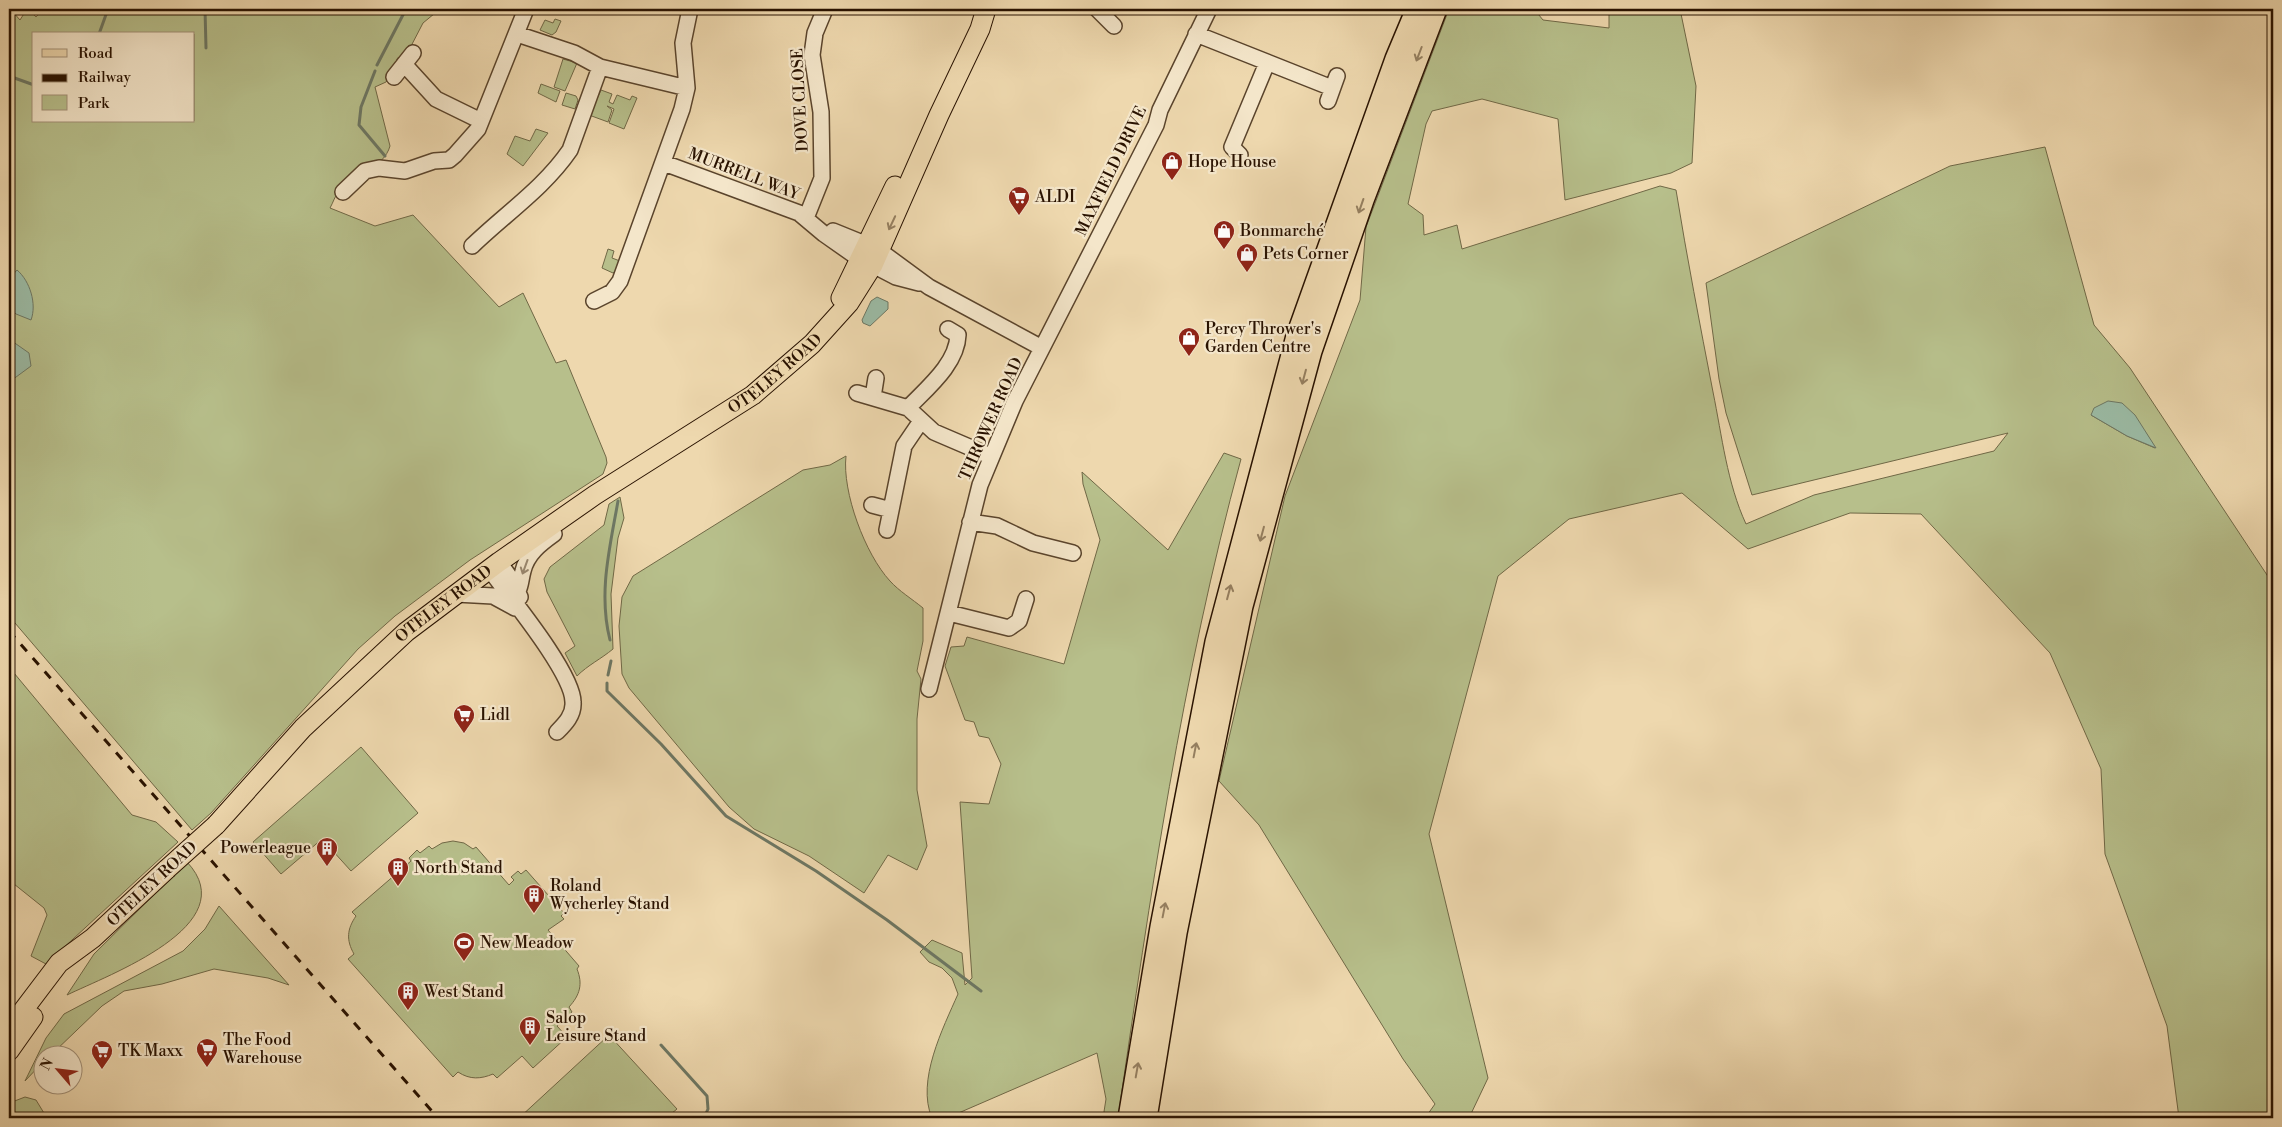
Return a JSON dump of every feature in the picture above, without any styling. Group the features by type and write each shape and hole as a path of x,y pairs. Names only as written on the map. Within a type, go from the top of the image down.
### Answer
{"highway":[{"path":"1129,1118 1161,927 1216,642 1297,336 1396,59 1417,9"},
{"path":"1146,1118 1176,933 1242,606 1311,351 1363,200 1436,9"}],"main road":[{"name":"OTELEY ROAD","path":"9,1029 59,963 93,938 216,825 302,728 334,696 406,632 494,566 595,495 754,395 809,348 833,319 839,302 870,255 974,26 986,9"},
{"name":"OTELEY ROAD","path":"9,1051 52,990 93,938"}],"street":[{"path":"343,192 365,171 404,163 449,160 472,136 481,121 526,9"},
{"name":"MURRELL WAY","path":"600,292 616,288 620,281 682,109 687,88 682,43 690,9"},
{"name":"DOVE CLOSE","path":"808,220 822,178 821,112 812,55 815,33 825,9"},
{"name":"MAXFIELD DRIVE","path":"1042,348 1156,126 1160,110 1209,9"},
{"path":"517,34 574,53 600,67 687,88"},
{"path":"1196,34 1333,88"},
{"path":"394,77 409,59 436,98 481,121"},
{"path":"1232,152 1266,63"},
{"path":"472,246 531,194 564,159 570,150 600,67"},
{"name":"MURRELL WAY","path":"664,163 795,211 870,255"},
{"path":"474,223 484,234"},
{"name":"THROWER ROAD","path":"870,255 896,277 927,286 1042,348 1015,401 990,456 980,484 929,689"},
{"path":"908,408 944,370 958,344 958,332"},
{"path":"873,397 876,378"},
{"path":"857,393 908,408 921,421 946,438 990,456"},
{"path":"887,530 904,446 921,421"},
{"path":"523,613 518,591 523,570 530,556 539,545 587,506 595,495"},
{"path":"872,505 891,510"},
{"path":"970,522 997,526 1033,543 1072,553"},
{"path":"494,566 518,591"},
{"path":"494,566 548,649 572,693 574,704 569,719 557,732"},
{"path":"456,594 493,596 523,613"},
{"path":"949,613 1009,628 1019,622 1026,599"}],"green space":[{"path":"23,9 29,9 36,17 43,9 440,9 423,23 409,50 386,82 375,87 390,146 387,154 375,166 340,190 330,208 375,226 413,215 499,307 523,293 556,363 566,360 606,457 607,463 603,474 470,560 395,616 358,649 211,813 192,830 9,616 9,25 15,20 11,13 13,12 20,20 25,12"},
{"path":"1449,9 1534,9 1543,20 1609,28 1609,9 1680,9 1696,86 1692,163 1671,173 1565,200 1558,119 1482,99 1432,111 1426,124 1408,204 1423,215 1424,235 1457,225 1462,249 1660,186 1676,190 1726,459 1734,492 1746,524 1814,495 1994,451 2008,433 1752,495 1726,413 1719,379 1706,283 1950,166 2045,147 2094,325 2130,368 2273,584 2273,1118 2179,1118 2167,1026 2105,854 2101,769 2050,653 1921,514 1850,513 1748,549 1682,493 1569,519 1498,576 1429,834 1488,1078 1469,1118 1425,1118 1435,1104 1403,1059 1259,825 1219,781 1285,496 1360,300 1366,227","holes":["2091,415 2146,433 2155,448 2127,436"]},
{"path":"555,19 561,21 556,32 552,35 540,30 545,20 553,23"},
{"path":"563,59 577,63 565,91 554,87"},
{"path":"541,84 560,91 556,102 538,93"},
{"path":"601,90 612,94 609,102 613,104 617,95 630,100 632,96 637,98 624,129 609,123 614,109 607,106 612,110 608,122 589,115"},
{"path":"566,93 576,96 578,100 575,109 562,105"},
{"path":"536,129 548,133 523,166 507,154 515,136 530,141"},
{"path":"608,249 614,251 612,258 620,261 616,271 613,273 602,268"},
{"path":"1224,453 1241,459 1201,622 1169,787 1142,952 1118,1118 1103,1118 1106,1099 1097,1053 947,1118 932,1118 927,1088 929,1071 939,1038 958,994 952,978 942,968 929,962 920,952 932,940 962,953 965,985 972,978 960,802 989,804 1001,764 989,738 979,736 974,722 965,720 945,666 951,647 964,646 967,637 1064,664 1100,540 1083,484 1082,472 1168,550"},
{"path":"846,456 848,487 852,504 857,522 872,555 890,581 901,592 923,608 923,641 917,671 921,679 917,719 917,790 927,846 917,870 888,855 864,893 809,856 754,829 729,807 629,688 622,674 619,626 622,597 633,576 803,470 830,465"},
{"path":"620,497 624,518 618,538 611,594 613,649 577,676 565,653 575,646 547,592 544,579 550,567 604,525 609,504"},
{"path":"9,667 132,815 156,822 178,842 46,964 31,956 47,915 44,908 9,880"},
{"path":"361,747 418,813 351,871 322,839 281,874 253,842"},
{"name":"New Meadow","path":"453,841 464,843 473,849 476,847 509,885 514,880 511,877 518,871 521,874 526,870 564,913 561,916 564,919 548,930 579,966 577,969 580,980 578,994 569,1007 572,1012 557,1026 567,1037 533,1068 522,1056 497,1078 493,1074 480,1078 462,1075 458,1072 453,1077 348,959 354,954 349,939 349,930 356,916 352,912 411,861 409,858 417,850 420,853 429,846 432,849 442,843"},
{"path":"187,862 200,885 199,907 186,926 165,945 139,961 67,995 94,954"},
{"path":"219,906 289,985 268,978 214,969 162,984 124,991 102,1006 62,1044 43,1044 64,1014 183,951 205,929"},
{"path":"609,1035 677,1109 666,1118 519,1118"},
{"path":"32,1067 32,1074 25,1081"},
{"path":"25,1097 36,1100 47,1118 10,1118 12,1102"}],"shaded area":[{"path":"17,270 26,280 33,300 31,320 16,314 9,307 9,279"},
{"path":"877,297 888,302 888,309 870,326 863,323 862,320 871,301"},
{"path":"9,339 29,353 31,366 12,380 9,379"},
{"path":"2108,401 2122,403 2135,415 2156,448 2127,436 2091,415 2094,408"}],"waterway":[{"path":"100,32 108,9"},
{"path":"205,9 206,48"},
{"path":"377,65 406,9"},
{"path":"375,71 361,107 359,125 385,156"},
{"path":"9,76 32,84"},
{"path":"610,640 605,605 605,587 606,570 618,501"},
{"path":"608,675 611,661"},
{"path":"607,683 607,691 661,744 726,816 816,871 887,920 981,991"},
{"path":"661,1045 707,1096 708,1109 704,1118"}],"railway":[{"path":"9,631 438,1118"}],"place":[{"name":"Hope House","path":"1172,181"},
{"name":"ALDI","path":"1019,216"},
{"name":"Bonmarché","path":"1224,250"},
{"name":"Pets Corner","path":"1247,273"},
{"name":"Percy Thrower's Garden Centre","path":"1189,357"},
{"name":"Lidl","path":"464,734"},
{"name":"Powerleague","path":"327,867"},
{"name":"North Stand","path":"398,887"},
{"name":"Roland Wycherley Stand","path":"534,914"},
{"name":"New Meadow","path":"464,962"},
{"name":"West Stand","path":"408,1011"},
{"name":"Salop Leisure Stand","path":"530,1046"},
{"name":"The Food Warehouse","path":"207,1068"},
{"name":"TK Maxx","path":"102,1070"}]}
